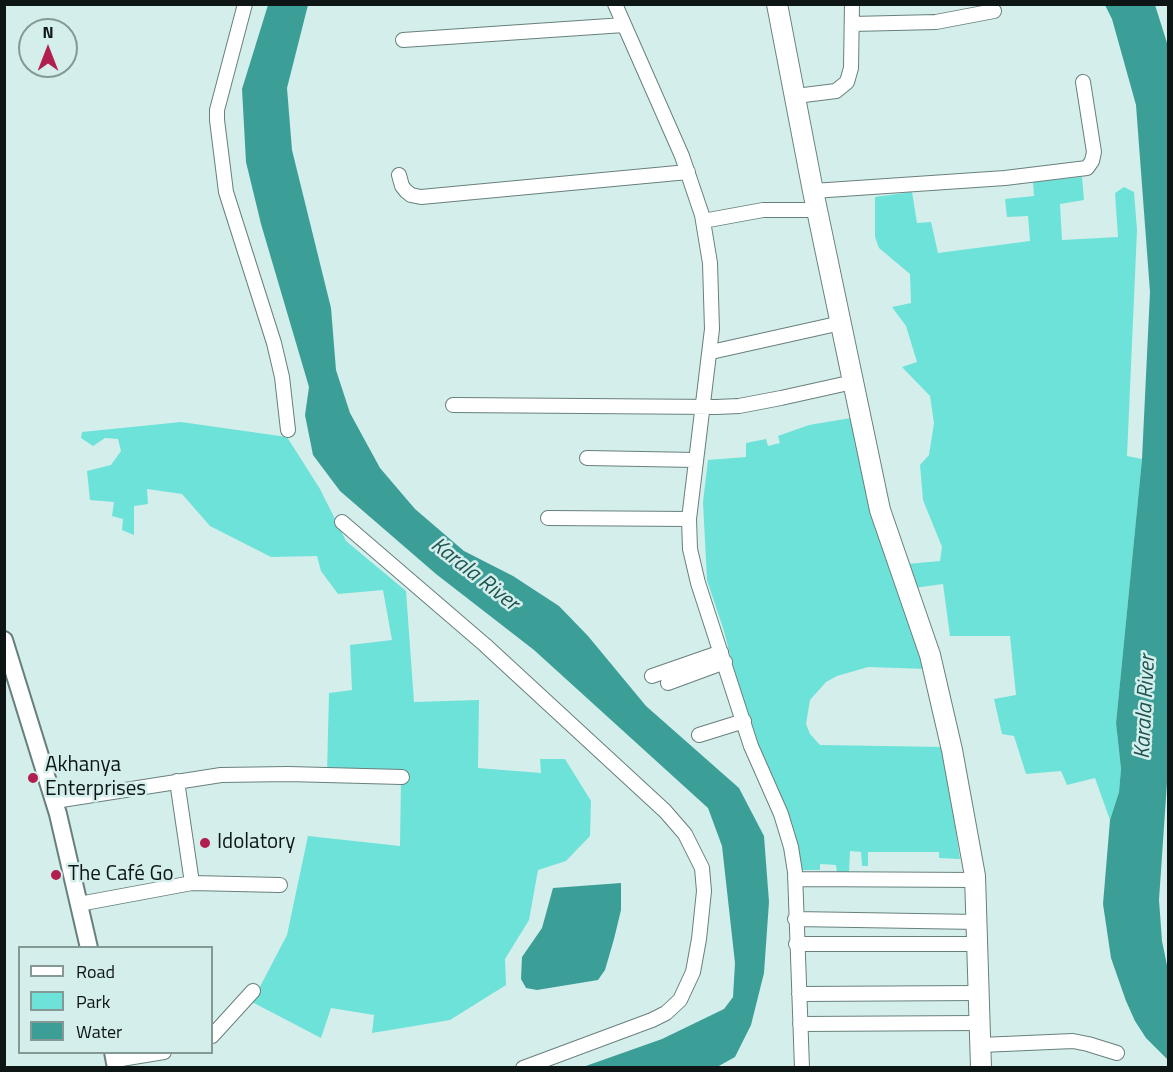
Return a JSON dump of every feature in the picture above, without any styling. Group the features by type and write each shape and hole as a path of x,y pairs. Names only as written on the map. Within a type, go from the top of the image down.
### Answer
{"main road":[{"path":"777,4 815,200 883,522 921,625 939,687 976,880 981,1068"}],"street":[{"path":"245,4 217,110 218,120 226,192 274,343 282,377 288,430"},
{"path":"615,4 688,172 703,221 710,264 712,329 689,519 690,549 751,746 781,814 791,847 795,879 802,1068"},
{"path":"796,96 836,91 847,82 851,68 852,4"},
{"path":"852,24 936,22 994,11"},
{"path":"403,40 624,25"},
{"path":"703,221 815,200 1087,168 1094,152 1083,82"},
{"path":"399,175 406,191 411,195 421,196 688,172"},
{"path":"711,352 841,322"},
{"path":"453,405 703,408 739,406 854,382"},
{"path":"587,458 696,460"},
{"path":"548,518 689,519"},
{"path":"342,522 484,645 665,811 686,834 702,868 704,891 699,939 693,972 680,1000 666,1013 652,1020 524,1068"},
{"path":"4,640 55,801 89,946"},
{"path":"652,676 723,657"},
{"path":"668,683 723,657"},
{"path":"699,735 744,721"},
{"path":"55,801 221,775 402,777"},
{"path":"177,781 192,883"},
{"path":"795,879 976,880"},
{"path":"79,904 192,883 280,885"},
{"path":"795,919 978,922"},
{"path":"796,944 979,944"},
{"path":"213,1035 253,991"},
{"path":"799,994 979,993"},
{"path":"800,1024 980,1023"},
{"path":"981,1045 1073,1041 1116,1053 1115,1068"},
{"path":"115,1060 157,1054"}],"green space":[{"path":"1082,177 1084,200 1060,204 1062,240 1118,237 1115,193 1124,187 1134,192 1137,230 1127,456 1142,459 1116,723 1121,769 1119,792 1110,820 1095,778 1067,785 1061,771 1026,774 1014,736 1002,734 994,699 1016,695 1010,636 950,636 943,584 914,588 907,564 940,561 942,547 923,500 920,465 929,455 934,423 930,396 902,367 917,362 906,326 892,307 911,303 910,274 879,248 875,237 875,197 912,192 917,223 931,222 938,253 1030,241 1028,216 1007,217 1005,199 1034,196 1033,182"},
{"path":"851,418 896,586 928,669 868,667 837,676 826,682 810,700 806,724 810,734 820,745 943,747 960,859 939,858 939,852 868,852 868,866 862,866 861,852 850,851 849,872 837,872 836,865 820,864 820,870 798,870 753,744 724,631 707,580 703,502 708,460 746,457 746,443 766,439 768,446 780,443 778,436 809,425"},
{"path":"181,422 287,437 320,489 346,541 406,591 414,702 479,700 478,768 541,773 540,759 565,759 591,801 590,836 566,861 538,870 529,920 505,959 506,985 450,1020 372,1033 374,1015 331,1008 321,1038 252,1002 287,935 308,836 400,846 401,780 327,774 329,693 352,690 350,645 392,640 383,590 338,594 321,571 317,556 271,557 210,526 182,494 147,489 148,504 134,506 134,535 122,530 123,519 112,516 114,502 90,500 87,471 111,465 121,451 118,439 105,438 93,446 81,438 82,432"}],"water":[{"name":"Karala River","path":"268,5 308,5 287,88 292,150 331,308 336,370 350,413 380,468 415,509 464,551 513,576 559,606 588,636 646,706 739,788 764,836 769,902 764,973 751,1025 735,1057 717,1067 583,1067 662,1039 724,1009 733,997 735,963 722,846 708,808 534,650 436,574 340,491 313,455 305,415 309,387 261,224 246,162 242,89"},
{"name":"Karala River","path":"1105,5 1155,5 1168,46 1168,768 1159,900 1162,941 1168,970 1168,1060 1146,1038 1126,1001 1111,958 1103,904 1110,820 1119,792 1121,769 1116,723 1142,459 1150,292 1136,105 1112,19"},
{"path":"621,883 621,910 605,970 598,980 537,990 526,988 521,979 522,957 542,928 553,888"}],"place":[{"name":"Akhanya Enterprises","path":"33,778"},
{"name":"Idolatory","path":"205,843"},
{"name":"The Café Go","path":"56,875"}]}
